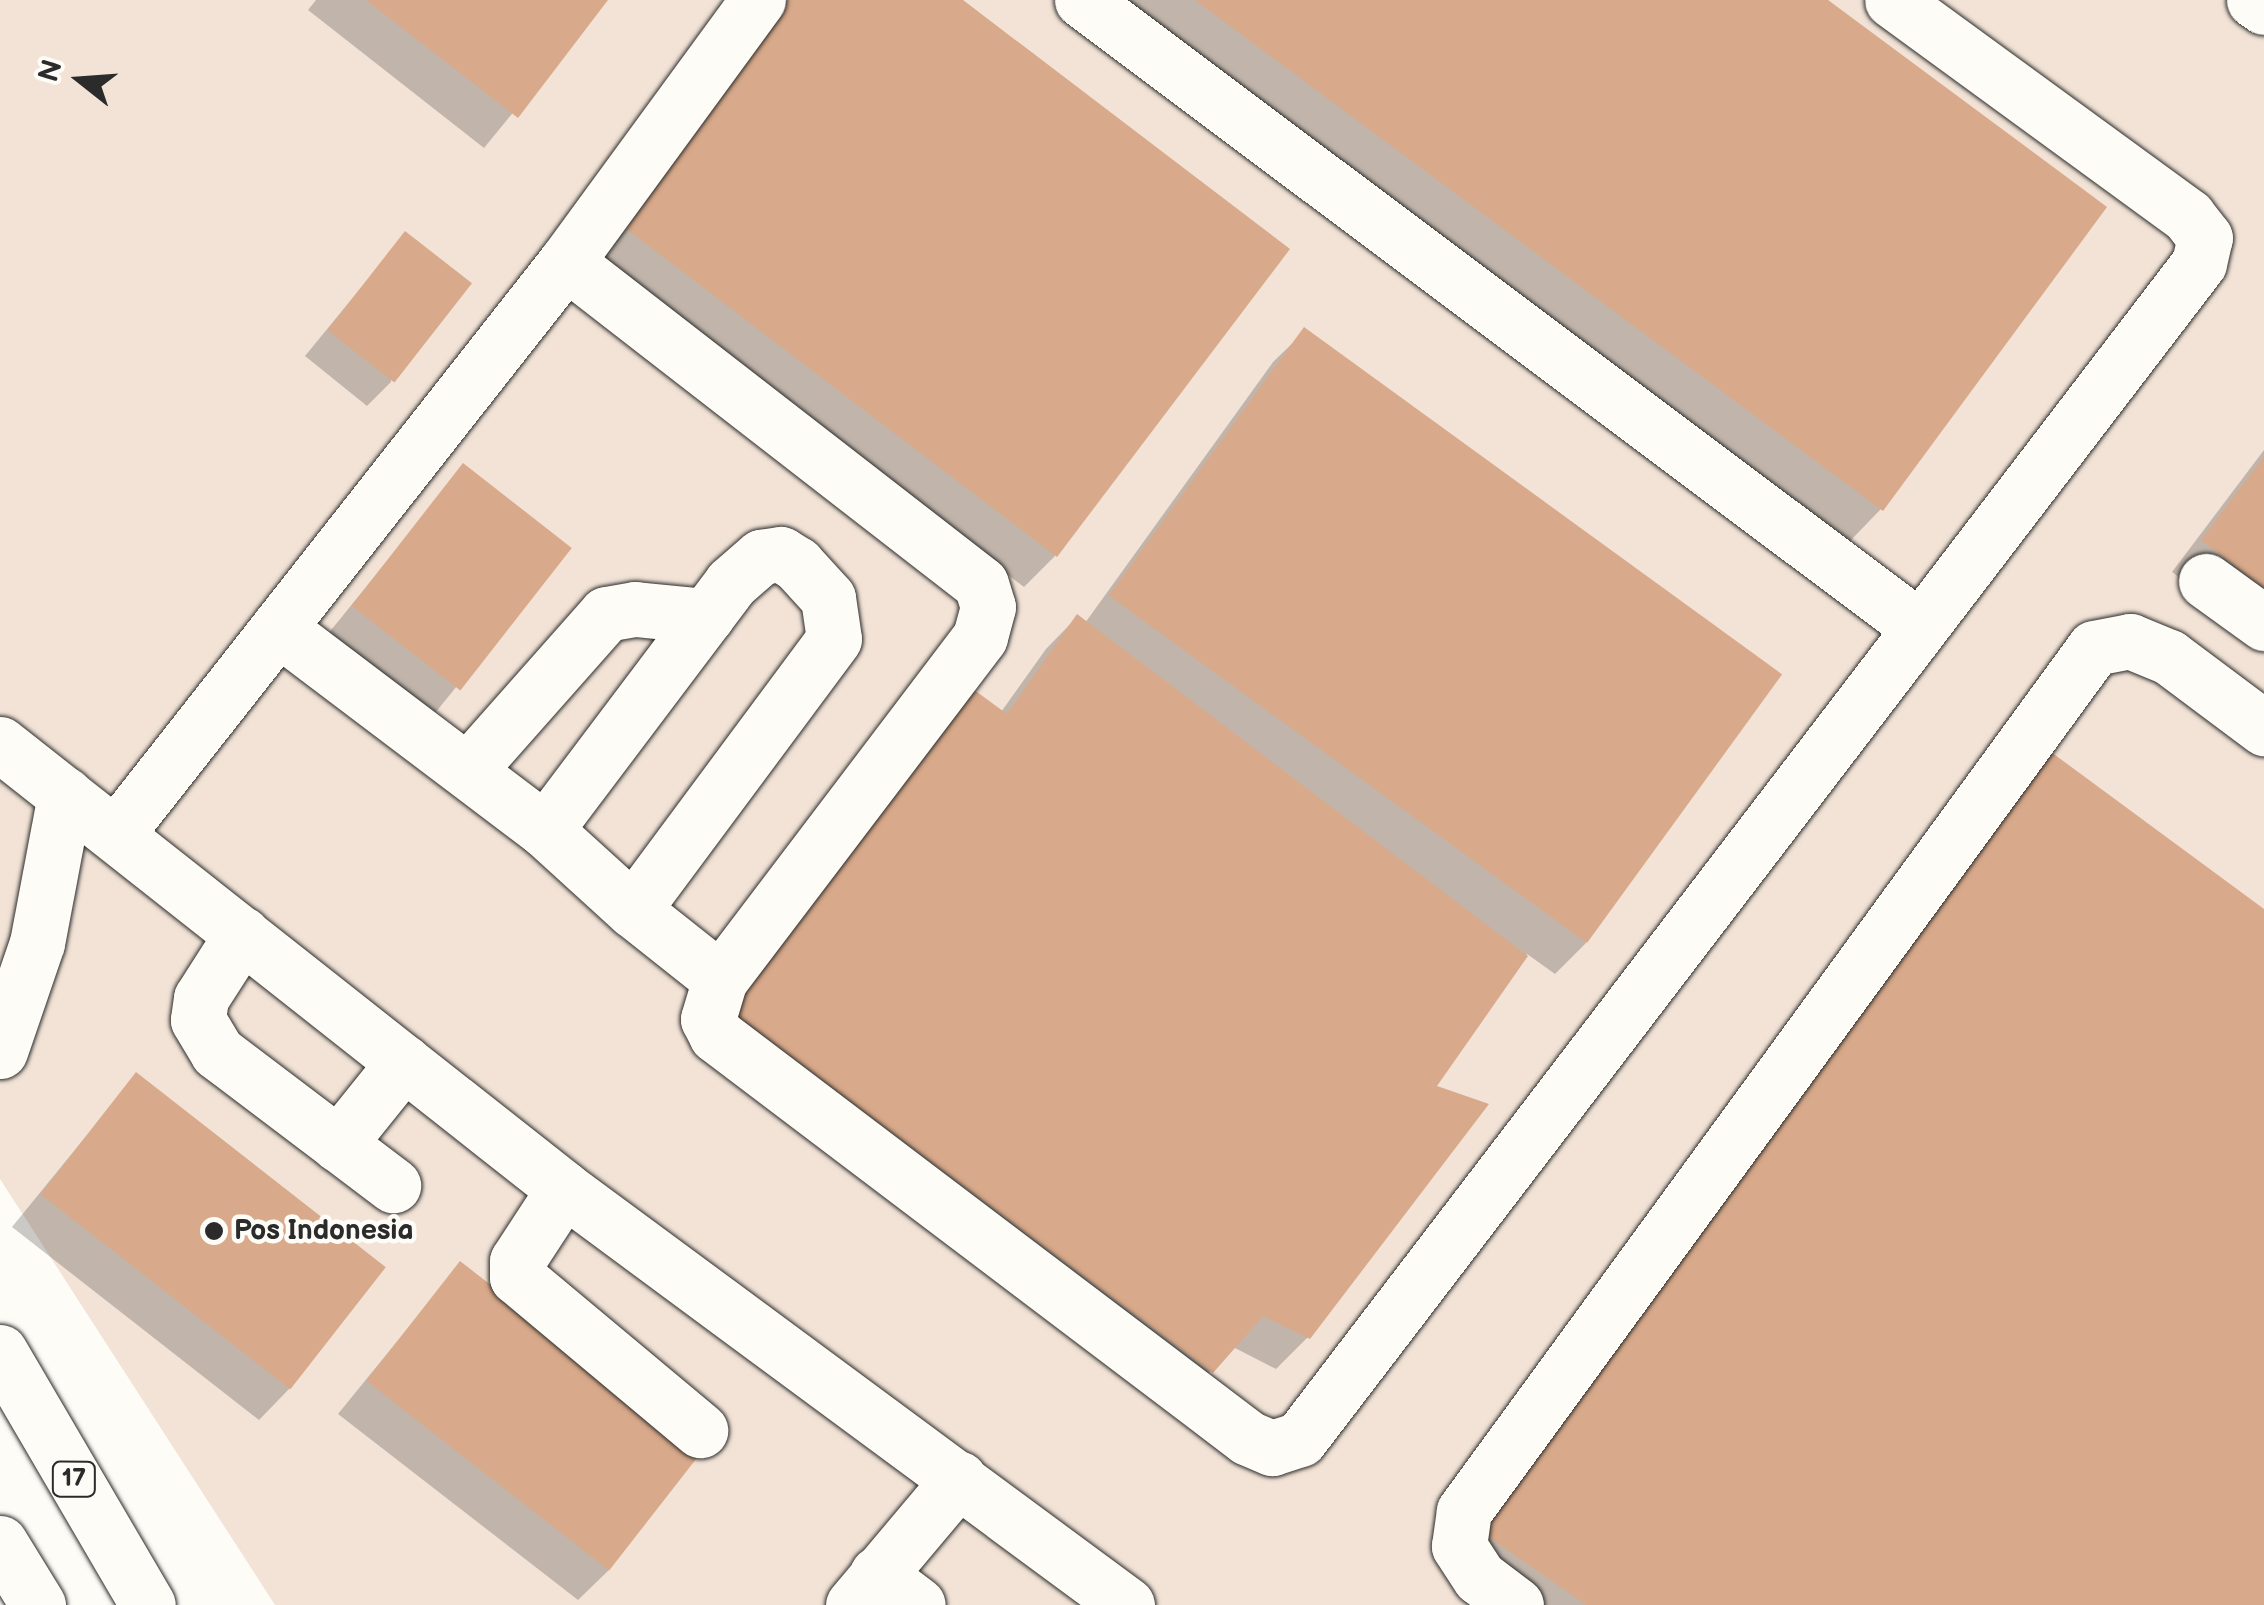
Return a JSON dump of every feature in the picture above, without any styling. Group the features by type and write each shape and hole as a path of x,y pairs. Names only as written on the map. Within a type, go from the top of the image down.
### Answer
{"main road":[{"path":"116,834 566,262 758,0"},
{"path":"1082,0 1920,628"},
{"path":"566,262 981,584 988,607 980,637 720,979 708,1020 716,1035 1248,1438 1272,1448 1300,1439 2199,263 2205,238 2188,216 1892,0"},
{"path":"2254,0 2264,7"},
{"path":"546,830 706,616 761,557 781,554 828,598 834,639 634,910"},
{"path":"2206,582 2264,623"},
{"path":"468,770 606,614 635,610 706,616"},
{"path":"278,628 546,830 634,910 720,979"},
{"path":"1516,1605 1478,1577 1458,1546 1464,1510 2094,648 2130,641 2169,658 2264,728"},
{"path":"0,744 564,1189 1127,1605"},
{"path":"0,1051 36,944 65,794"},
{"path":"242,934 201,998 198,1020 217,1052 393,1185"},
{"path":"338,1144 404,1062"},
{"path":"564,1189 518,1261 518,1278 700,1430"},
{"name":"17","path":"0,1352 148,1605"},
{"path":"883,1595 959,1479"},
{"path":"0,1543 38,1605"}],"shaded area":[{"path":"0,0 2264,0 2264,1605 275,1605 0,1179"}],"building":[{"path":"366,0 608,0 518,118"},
{"path":"789,0 963,0 1290,249 1057,557 620,224"},
{"path":"1195,0 1828,0 2107,207 1883,511"},
{"path":"405,231 472,283 394,383 327,330"},
{"path":"1304,327 1782,674 1587,943 1109,596"},
{"path":"2264,457 2264,588 2201,540"},
{"path":"463,463 572,548 460,691 352,606"},
{"path":"1077,614 1528,956 1437,1086 1489,1104 1310,1339 1263,1316 1213,1373 727,1009 962,681 1007,714"},
{"path":"2051,752 2264,909 2264,1605 1586,1605 1479,1530"},
{"name":"Pos Indonesia","path":"136,1072 386,1267 290,1389 41,1194"},
{"path":"460,1261 703,1451 609,1570 366,1381"}],"place":[{"name":"Pos Indonesia","path":"214,1231"}]}
